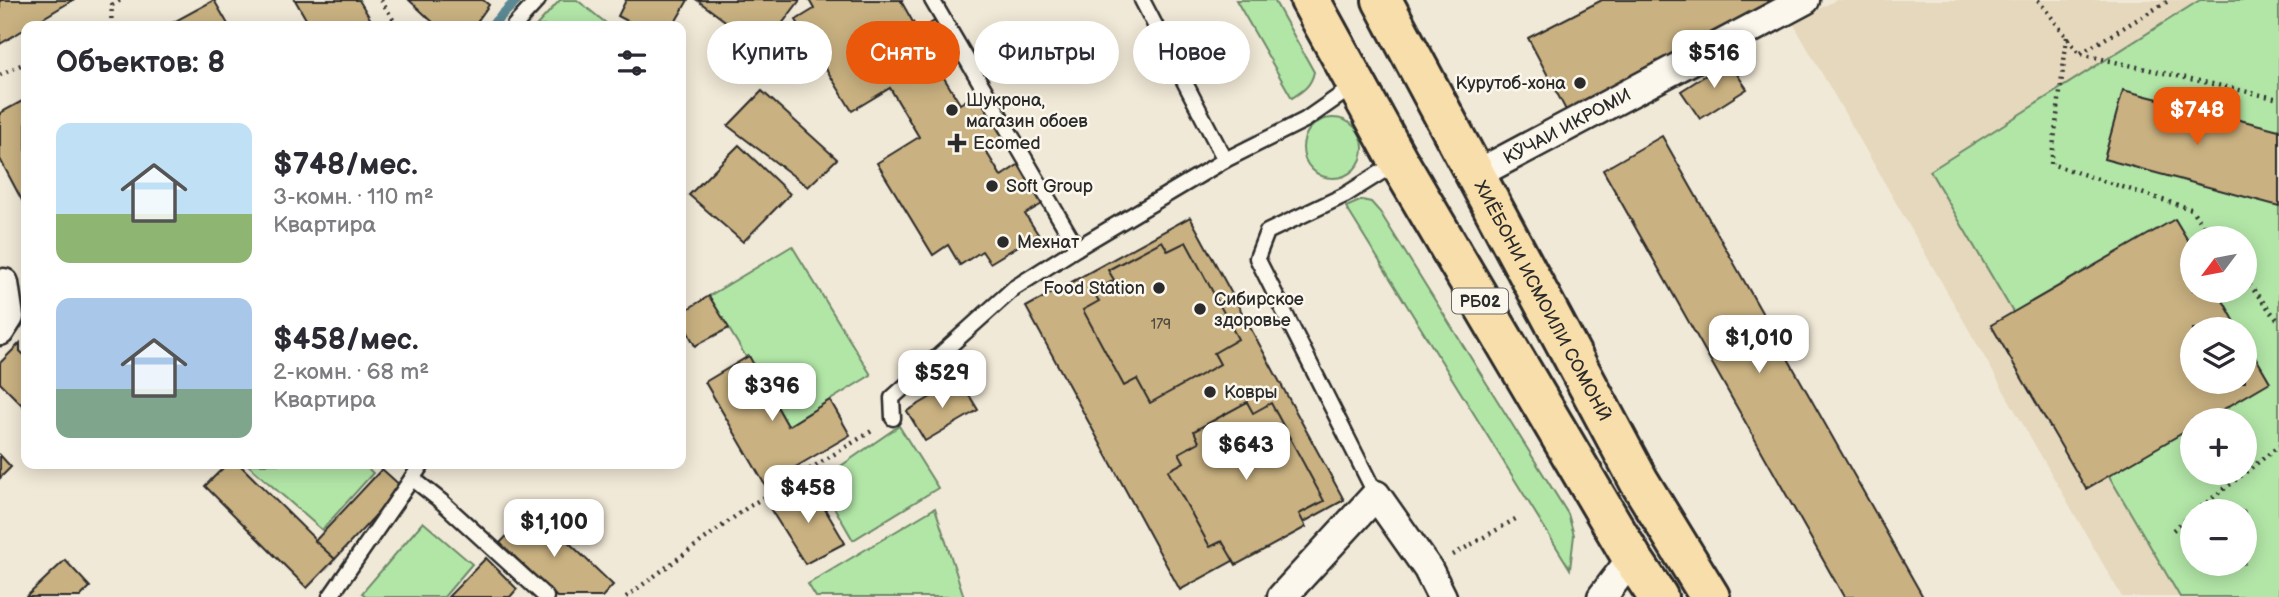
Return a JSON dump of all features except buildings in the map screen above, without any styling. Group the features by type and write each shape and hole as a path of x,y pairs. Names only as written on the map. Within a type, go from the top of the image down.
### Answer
{"highway":[{"name":"РБ02","path":"1310,0 1399,162 1632,558 1658,597"},
{"name":"ХИЁБОНИ ИСМОИЛИ СОМОНӢ","path":"1382,0 1639,481 1710,597"}],"street":[{"name":"КӮЧАИ ИКРОМИ","path":"1477,174 1805,0"},
{"path":"0,331 9,317 4,283"},
{"path":"1282,597 1376,495 1428,569 1442,597"},
{"path":"1602,597 1632,558"}],"lane":[{"path":"519,21 538,0"},
{"path":"932,0 1077,248"},
{"path":"1142,0 1225,160"},
{"path":"893,418 892,398 1014,288 1225,160 1305,120 1356,85"},
{"path":"1376,495 1257,258 1267,232 1345,195 1399,162"},
{"path":"330,597 418,469"},
{"path":"412,478 546,597"}],"path":[{"path":"111,21 112,5 121,0"},
{"path":"381,0 394,21"},
{"path":"2038,0 2080,54 2279,99"},
{"path":"2080,54 2170,0"},
{"path":"2067,37 2052,164 2191,209 2204,226"},
{"path":"0,75 21,65"},
{"path":"2258,295 2279,322"},
{"path":"625,597 747,507 893,418"},
{"path":"2212,499 2279,446"},
{"path":"1428,569 1519,517"},
{"path":"2173,530 2180,524"}],"shaded area":[{"path":"1836,0 2279,0 2279,597 2122,597 1793,23"}],"green space":[{"path":"560,0 577,0 603,21 541,21"},
{"path":"1236,0 1274,0 1314,72 1309,85 1292,98 1250,21"},
{"path":"2200,0 2279,0 2279,597 2180,597 1930,171"},
{"path":"1333,118 1354,127 1363,148 1354,169 1333,178 1312,169 1303,148 1312,127"},
{"path":"1362,200 1371,202 1380,212 1568,514 1574,535 1570,569 1346,207"},
{"path":"792,246 871,375 788,426 709,296"},
{"path":"899,426 938,488 853,540 819,481"},
{"path":"253,469 369,469 373,473 322,530"},
{"path":"935,508 964,597 816,597 808,584"},
{"path":"423,522 472,564 444,597 367,597 362,593"}],"waterway":[{"path":"496,21 517,0"}],"place":[{"name":"Курутоб-хона","path":"1580,83"},
{"name":"Шукрона, магазин обоев","path":"952,110"},
{"name":"Ecomed","path":"957,143"},
{"name":"Soft Group","path":"992,186"},
{"name":"Мехнат","path":"1003,242"},
{"name":"Food Station","path":"1159,288"},
{"name":"Сибирское здоровье","path":"1200,309"},
{"name":"Ковры","path":"1210,392"}]}
